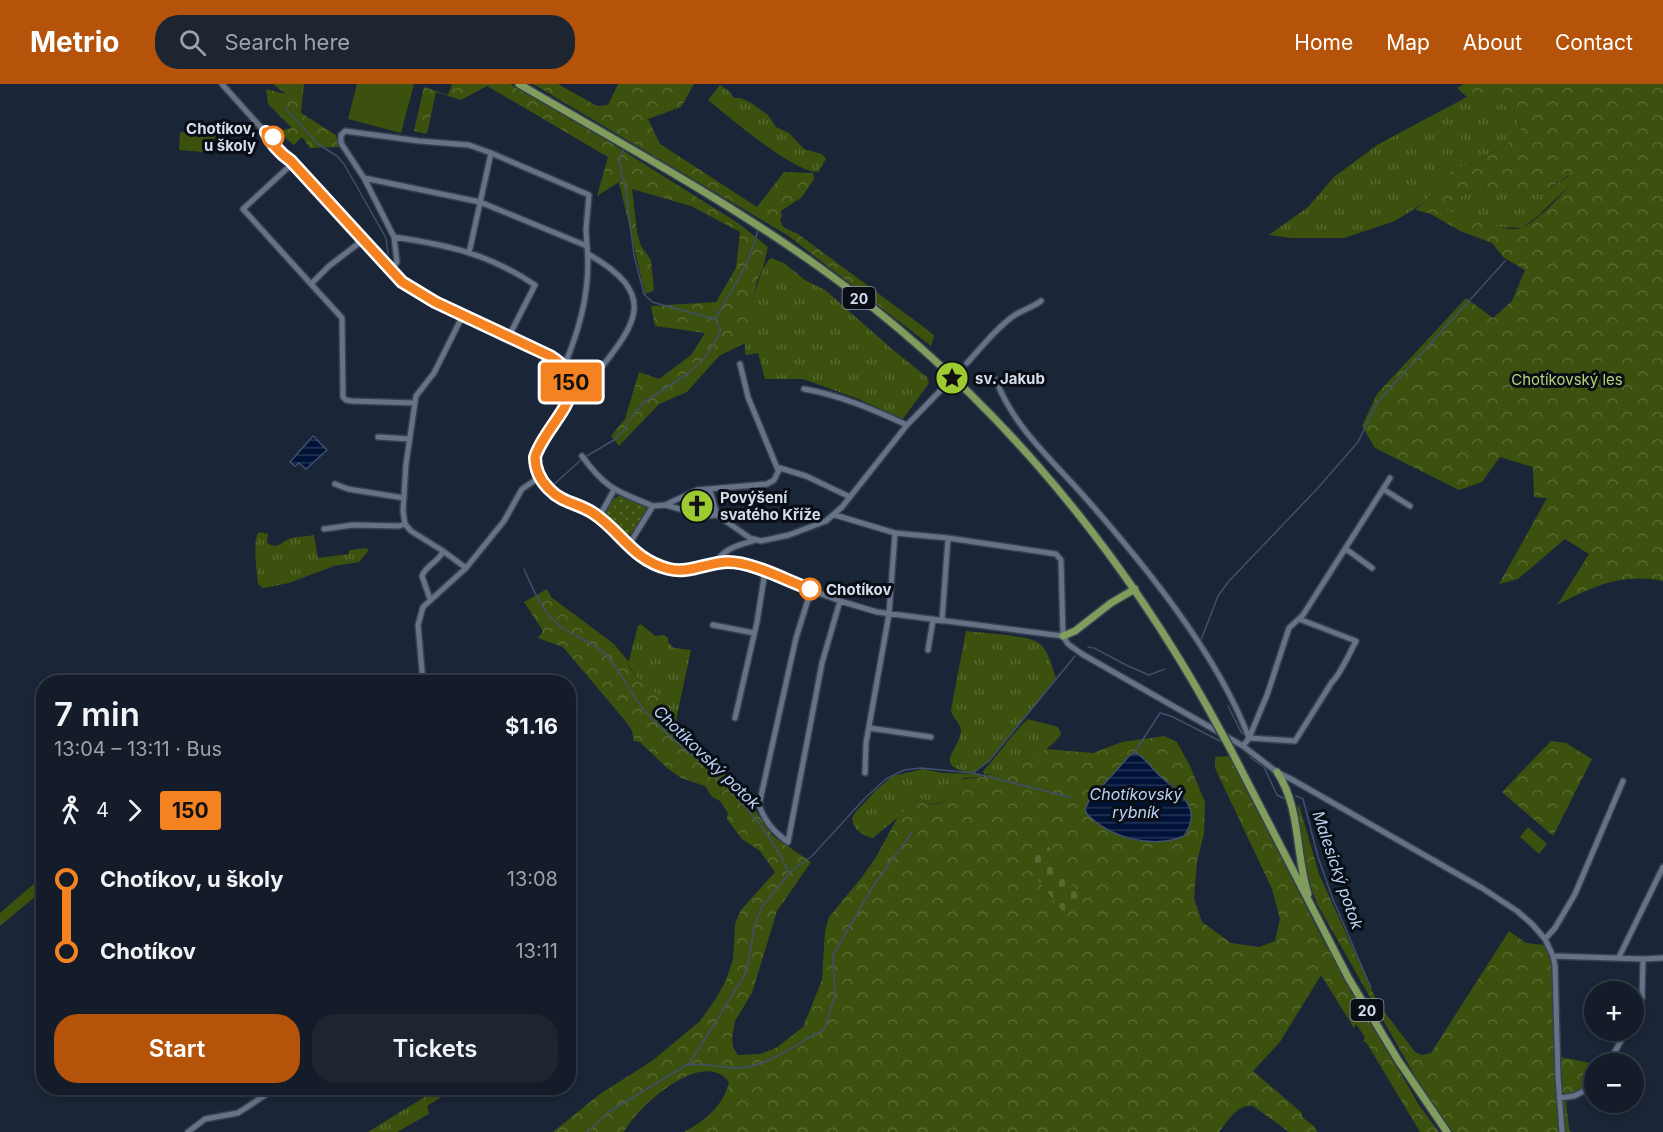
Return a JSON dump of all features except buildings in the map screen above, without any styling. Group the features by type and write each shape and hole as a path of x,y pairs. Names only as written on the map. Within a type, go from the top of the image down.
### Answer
{"main road":[{"name":"20","path":"519,84 739,214 819,267 887,319 952,376 1021,446 1084,521 1135,589 1169,640 1231,750 1314,914 1370,1015 1447,1132"},
{"path":"1063,636 1075,631 1111,603 1135,589"},
{"path":"1277,772 1290,796 1296,821 1301,868 1314,914"}],"street":[{"path":"222,84 266,132 268,139 292,162 390,270 414,291 550,356 564,366 570,375 571,392 566,405 536,453 535,459 540,477 550,491 564,501 586,509 599,517 640,556 668,569 688,570 716,562 740,563 864,609 1063,636"},
{"path":"390,270 397,262 394,237 364,178 340,143 341,135 345,131 469,145 589,195 586,229 588,270 583,314 564,366"},
{"path":"470,253 491,153"},
{"path":"292,162 243,209 342,318 344,399 415,403"},
{"path":"364,178 480,202 587,246"},
{"path":"394,237 470,253 498,262 536,285 509,336"},
{"path":"311,284 329,266 363,240"},
{"path":"571,392 581,390 588,385 624,339 635,312 629,288 609,268 588,254"},
{"path":"967,363 994,334 1016,315 1041,301"},
{"path":"463,315 434,373 418,392 409,439 403,511 405,524 411,531 466,568"},
{"path":"665,505 697,490 767,484 774,480 778,470 748,397 740,364"},
{"path":"996,380 1000,391 1026,432 1123,542 1205,652 1241,716 1249,738"},
{"path":"804,388 853,402 908,425"},
{"path":"716,562 720,555 728,550 756,540 771,540 789,535 826,521 835,515 908,425 940,391"},
{"path":"378,437 409,439"},
{"path":"584,458 604,482 614,490 653,506 665,505 706,516 717,515 756,540"},
{"path":"778,470 806,476 850,497"},
{"path":"422,675 419,615 430,599 466,568 504,521 522,489 540,477"},
{"path":"1243,746 1249,738 1267,695 1289,628 1299,619 1390,478"},
{"path":"335,484 348,489 404,498"},
{"path":"1383,489 1410,506"},
{"path":"599,517 614,490"},
{"path":"710,490 717,515"},
{"path":"628,546 653,506"},
{"path":"835,515 895,533 948,538 1059,556 1063,636 1068,644 1243,746 1277,772 1482,888 1532,924 1545,939 1553,956 1562,1132"},
{"path":"324,529 353,525 399,526 405,524"},
{"path":"865,773 864,758 889,614 895,533"},
{"path":"942,621 948,538"},
{"path":"1346,549 1372,568"},
{"path":"430,599 422,576 443,551"},
{"path":"735,718 765,572"},
{"path":"811,590 796,638 759,805 763,816 774,832 788,842 824,653 840,601"},
{"path":"1249,738 1295,741 1332,682 1337,678 1340,668 1356,641 1299,619"},
{"path":"928,650 933,620"},
{"path":"713,625 754,633"},
{"path":"869,728 930,736"},
{"path":"1545,939 1555,928 1575,894 1623,781"},
{"path":"1619,957 1663,867"},
{"path":"1553,956 1663,958"},
{"path":"1643,981 1644,959"},
{"path":"1559,1098 1574,1096 1584,1091"},
{"path":"188,1132 205,1119 238,1113 265,1095"}],"green space":[{"path":"273,84 304,84 301,113 336,135 339,147 310,148 302,137 294,145 277,131 292,128 268,104 266,89 286,94"},
{"path":"357,84 414,84 401,133 348,119"},
{"path":"452,84 510,84 603,138 738,223 768,247 757,281 745,343 719,356 687,392 659,404 619,446 611,436 625,419 639,372 659,379 691,355 705,333 655,326 651,306 716,302 736,268 740,232 691,206 632,189 637,232 641,246 651,260 654,290 645,294 619,182 597,196 608,157 487,86 461,100 436,92 427,134 414,131 424,87 448,95"},
{"path":"533,84 558,84 597,106 608,105 618,84 694,84 681,107 648,119 660,144 757,207 784,172 813,173 814,179 802,197 781,211 780,219 783,227 798,234 929,331 934,336 931,346 787,235"},
{"name":"Chotíkovský les","path":"1464,84 1663,84 1663,581 1621,580 1583,592 1557,605 1589,554 1565,539 1518,579 1499,584 1547,498 1534,497 1533,467 1500,457 1482,482 1459,490 1375,448 1362,426 1377,394 1466,298 1493,318 1512,301 1525,270 1504,258 1492,243 1460,231 1431,214 1415,210 1425,202 1450,172 1502,148 1521,131 1514,110 1499,101 1467,97 1457,88","holes":["1568,176 1572,179 1570,185 1544,212 1520,228 1501,227 1459,216 1446,209 1447,202 1483,187 1521,195 1543,193"]},
{"path":"720,85 734,98 741,98 751,103 768,115 776,127 789,133 804,149 822,154 826,159 818,172 807,170 778,154 708,100"},
{"path":"1467,97 1499,101 1514,110 1521,131 1502,148 1450,172 1425,202 1395,221 1344,238 1292,238 1269,235 1308,207 1334,177 1377,145"},
{"path":"180,132 216,135 214,153 179,150"},
{"path":"1569,176 1572,178 1570,185 1538,216 1521,228 1500,227 1454,215 1446,209 1446,202 1483,187 1521,195 1543,193"},
{"path":"771,258 784,263 805,280 825,290 927,377 929,383 903,419 856,398 803,379 765,379 758,353 747,355 745,343 758,284 766,263"},
{"path":"621,495 645,504 648,509 632,533 625,537 604,516 611,500"},
{"path":"259,532 268,534 267,543 275,546 291,538 314,535 318,558 349,554 349,550 363,548 369,550 359,562 334,566 289,583 263,588 258,584 256,564 255,549"},
{"path":"547,589 551,597 614,644 629,662 628,665 637,677 665,702 673,719 676,719 748,800 773,836 811,862 777,911 752,993 735,1021 732,1038 733,1047 738,1055 760,1054 776,1048 803,1027 822,980 825,931 829,917 876,857 899,815 921,799 933,804 944,801 957,780 982,777 1025,761 1046,749 1093,753 1122,742 1164,736 1177,742 1205,802 1204,833 1197,862 1194,898 1202,922 1231,943 1259,947 1275,941 1280,919 1272,889 1215,768 1215,757 1230,756 1322,938 1419,1105 1439,1132 1420,1132 1366,1042 1363,1042 1365,1037 1356,1024 1354,1028 1321,975 1280,1042 1253,1071 1302,1113 1302,1117 1314,1126 1317,1132 1289,1132 1253,1106 1248,1106 1238,1110 1219,1132 684,1132 699,1123 718,1105 729,1082 718,1073 703,1072 688,1076 656,1096 631,1121 624,1132 553,1132 600,1094 652,1061 700,1021 726,980 733,959 735,924 741,910 775,872 760,851 742,839 727,819 728,813 720,801 712,797 705,786 681,778 640,742 634,741 627,723 563,647 538,638 543,631 524,602","holes":["1130,755 1140,755 1184,797 1191,821 1184,834 1158,841 1134,840 1124,837 1112,829 1087,804"]},
{"path":"641,624 655,636 664,635 674,648 691,650 676,720 672,720 662,700 639,680 628,664 638,626"},
{"path":"966,631 1017,636 1035,641 1046,651 1056,678 990,760 973,773 960,770 950,762 950,756 961,731 951,710"},
{"path":"1028,719 1058,727 1061,734 1048,748 1038,754 1003,770 984,775 983,771"},
{"path":"1551,741 1566,743 1592,759 1553,836 1502,792"},
{"path":"923,769 943,773 979,774 982,777 963,778 951,794 940,802 934,804 921,799 873,838 865,836 857,829 852,819 854,814 876,790 893,776"},
{"path":"1299,805 1319,874 1374,995 1415,1052 1422,1055 1431,1053 1509,931 1526,943 1544,945 1549,956 1554,984 1555,1056 1584,1062 1584,1087 1566,1102 1571,1132 1453,1132 1428,1099 1317,904 1308,879 1296,810"},
{"path":"1528,827 1547,844 1539,854 1520,837"},
{"path":"1049,847 1083,901 1064,913 1024,862"},
{"path":"36,882 36,896 0,926 0,913"},
{"path":"428,1095 445,1095 427,1106 429,1114 397,1132 368,1132"}],"water":[{"path":"313,436 327,450 306,469 299,463 295,466 290,462"},
{"name":"Chotíkovský rybník","path":"1136,753 1187,802 1191,817 1184,836 1159,841 1133,839 1108,829 1087,814 1085,809 1089,801 1130,755"}],"waterway":[{"path":"286,109 318,144 337,156 344,164 386,238 388,254"},
{"path":"625,147 619,160 626,192 634,255 644,294 652,302 714,319"},
{"name":"Chotíkovský potok","path":"585,457 614,440 643,403 690,372 707,355 720,333 715,319 745,265 758,230"},
{"path":"1201,640 1218,596 1229,581 1317,489 1358,442 1377,403 1505,261"},
{"name":"Chotíkovský potok","path":"542,491 552,486 581,460"},
{"name":"Chotíkovský potok","path":"524,569 548,614 560,626 593,645 608,657 640,705 654,721 712,773 751,813 776,848 789,873"},
{"path":"1088,647 1149,675 1165,669"},
{"path":"973,773 989,761 1075,656"},
{"path":"1228,706 1242,734"},
{"name":"Malesický potok","path":"1134,753 1160,713 1171,716 1222,742"},
{"name":"Malesický potok","path":"1250,757 1264,767 1277,795 1285,799"},
{"name":"Chotíkovský potok","path":"587,1132 610,1111 690,1063 744,976 754,928 761,908 791,871 812,856 865,798 886,779 904,770 921,768 973,773 1070,797"},
{"name":"Malesický potok","path":"1296,796 1303,799 1318,857 1332,897 1371,988"},
{"path":"689,1065 735,1068 759,1064 824,1030 835,996 833,955 872,888 912,832"}],"bus line":[{"name":"150","path":"273,137 266,132 268,139 402,282 435,302 550,356 568,370 572,383 571,392 566,405 535,457 540,477 550,491 564,501 593,512 640,556 662,567 683,570 716,562 740,563 810,589"}],"place":[{"name":"Chotíkov, u školy","path":"273,137"},
{"name":"sv. Jakub","path":"952,378"},
{"name":"Povýšení svatého Kříže","path":"697,506"},
{"name":"Chotíkov","path":"810,589"}]}
